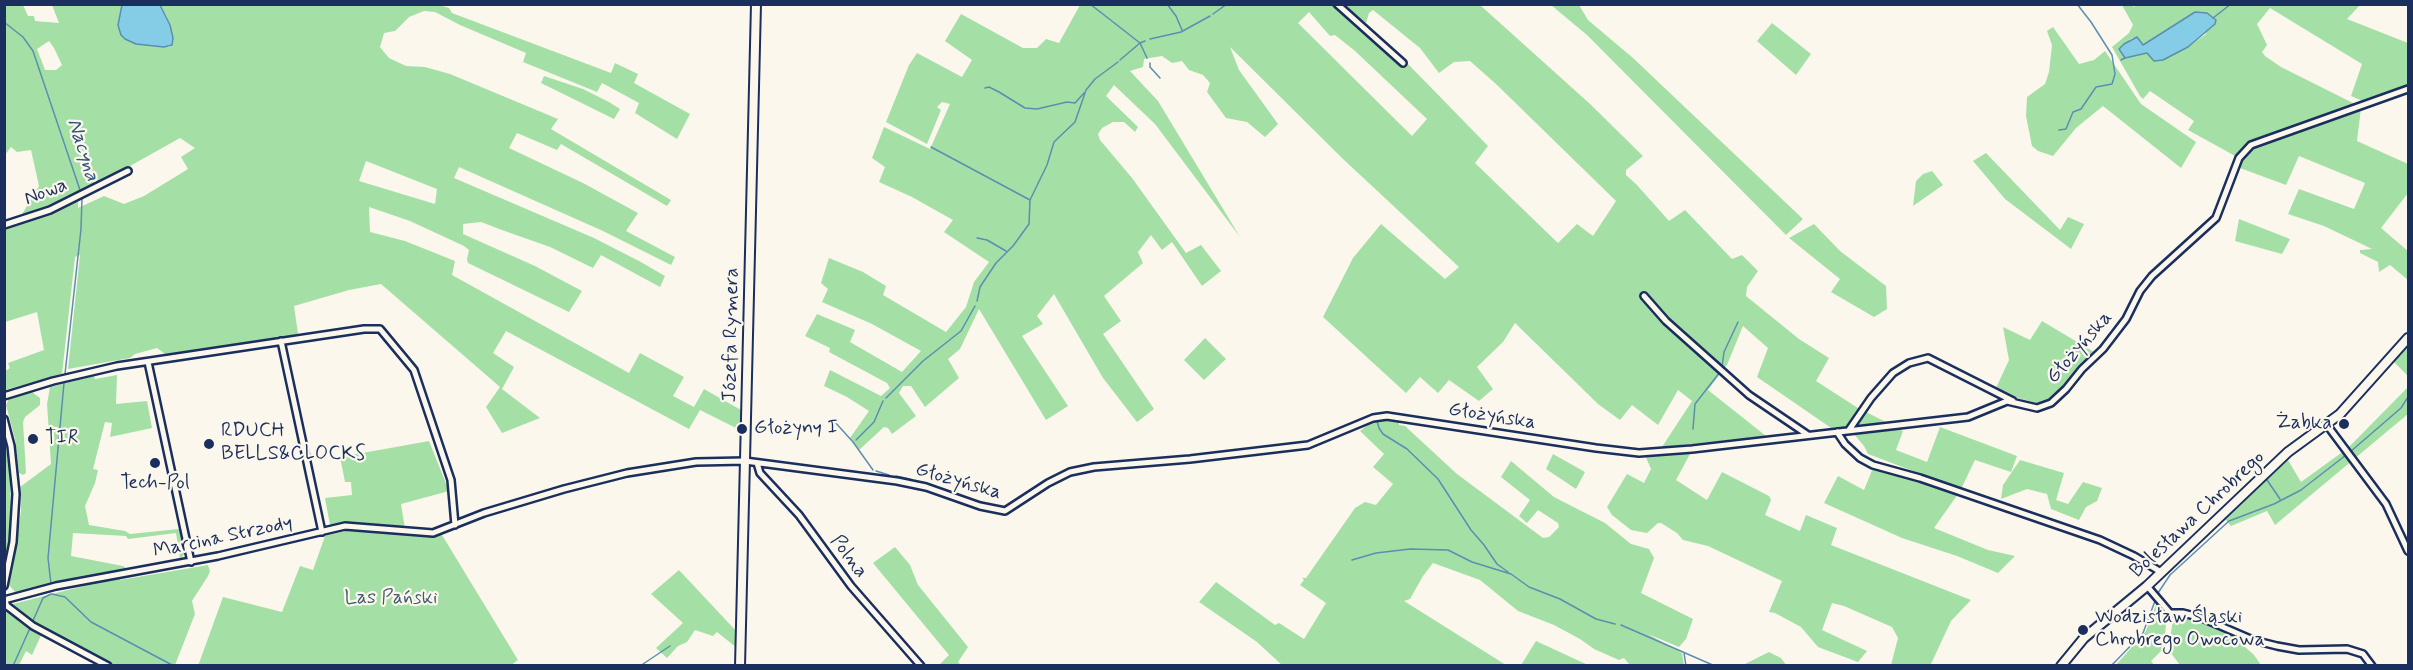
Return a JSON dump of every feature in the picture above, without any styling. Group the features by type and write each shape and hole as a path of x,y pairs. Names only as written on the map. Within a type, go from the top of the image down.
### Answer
{"street":[{"name":"Józefa Rymera","path":"740,666 756,4"},
{"path":"1337,4 1403,63"},
{"name":"Głożyńska","path":"452,526 499,508 627,473 696,462 745,461 897,481 926,487 980,506 1005,511 1048,483 1070,472 1094,467 1190,459 1308,445 1373,418 1387,416 1639,453 1692,450 1968,417 2007,401 2015,401 2037,408 2051,403 2103,349 2126,319 2140,291 2152,276 2216,219 2239,158 2251,145 2409,89"},
{"name":"Nowa","path":"4,225 50,210 128,171"},
{"path":"1644,296 1666,321 1749,395 1808,435"},
{"path":"4,396 117,366 364,329 380,329 414,370 451,480 452,526"},
{"name":"Bolesława Chrobrego","path":"2061,666 2084,638 2146,586 2288,452 2327,425 2409,338"},
{"path":"282,342 322,532"},
{"path":"1849,430 1893,373 1909,363 1928,358 2015,401"},
{"path":"148,362 191,561"},
{"path":"4,419 11,446 16,494 13,542 4,586"},
{"path":"2327,425 2386,504 2409,551"},
{"path":"1837,432 1860,459 1873,465 1920,478 2100,540 2134,555 2161,572"},
{"name":"Polna","path":"757,463 760,472 800,515 857,594 921,666"},
{"name":"Marcina Strzody","path":"5,600 56,586 191,561 345,526 433,533 452,526"},
{"path":"2146,586 2170,613 2183,613 2202,618 2253,640 2299,650 2347,649 2363,654 2372,666"},
{"path":"5,600 7,606 31,625 108,666"}],"green space":[{"path":"2137,4 2360,5 2347,19 2408,43 2408,86 2365,102 2351,96 2362,64 2270,8 2257,24 2267,45 2262,52 2265,56 2281,67 2355,106 2248,143 2237,157 2188,130 2194,121 2150,91 2143,99 2140,96 2112,47 2129,33 2133,25 2122,5 2134,7","holes":["2195,13 2207,13 2206,34 2188,47 2163,60 2147,53 2119,49 2132,38 2143,45"]},
{"path":"5,5 23,5 28,16 34,16 35,21 59,23 52,5 122,5 118,24 121,35 136,44 170,47 173,38 167,17 160,5 439,5 449,8 452,13 611,73 615,63 638,74 634,83 690,114 677,139 635,113 639,103 602,83 597,92 523,62 526,53 435,12 424,11 409,17 395,31 384,33 380,47 389,58 406,66 425,67 450,74 558,119 551,129 671,200 667,206 561,144 557,150 517,133 509,148 583,183 638,213 626,231 675,257 671,265 603,231 459,167 454,178 594,238 639,261 665,276 660,287 601,255 593,268 550,247 481,222 463,224 463,234 535,266 582,291 569,312 468,263 469,250 464,246 410,221 369,207 370,232 405,241 455,261 452,275 629,373 640,353 684,377 673,396 694,407 704,389 741,410 740,430 700,410 689,429 506,331 493,353 514,367 502,389 540,418 502,433 486,407 500,387 381,284 349,290 294,306 298,334 266,341 165,354 157,348 135,354 130,358 68,369 80,255 75,257 62,374 5,390 5,371 10,368 8,363 44,350 37,312 5,322 5,228 78,201 78,208 104,196 124,204 144,196 188,169 181,157 195,148 180,138 80,194 50,208 21,216 39,186 31,150 17,152 11,147 5,155","holes":["49,41 62,65 56,70 45,70 37,49","366,161 437,189 435,204 359,181"]},
{"path":"1080,5 1337,5 1399,64 1408,64 1488,146 1475,163 1558,243 1577,224 1593,236 1616,201 1496,84 1470,61 1454,62 1439,73 1420,48 1373,10 1369,13 1366,23 1344,5 1480,5 1589,103 1643,156 1626,170 1626,175 1669,221 1685,210 1732,259 1742,255 1758,271 1747,287 1746,296 1799,339 1829,358 1816,381 1861,410 1847,428 1834,430 1757,377 1768,348 1743,326 1727,365 1708,390 1766,436 1662,447 1692,401 1678,390 1658,425 1632,405 1620,420 1598,404 1515,323 1503,342 1477,367 1493,389 1479,401 1449,380 1438,393 1420,377 1406,393 1323,317 1353,258 1381,224 1445,279 1459,267 1343,159 1230,47 1239,70 1278,124 1265,137 1247,122 1226,118 1207,92 1210,83 1203,75 1189,70 1182,61 1172,63 1162,56 1144,59 1143,67 1130,71 1158,101 1240,237 1155,124 1114,85 1106,96 1138,127 1135,132 1124,122 1113,122 1102,128 1098,134 1100,140 1132,178 1186,253 1201,245 1221,271 1202,286 1172,242 1162,250 1151,235 1138,252 1143,263 1104,296 1121,321 1103,334 1154,409 1137,422 1103,378 1054,294 1037,316 1043,324 1022,336 1068,406 1046,420 979,309 960,349 948,359 959,378 925,407 911,386 903,386 899,393 916,416 892,434 888,428 884,427 859,450 850,438 869,411 824,386 830,370 881,396 890,388 887,383 829,352 830,348 805,336 817,314 855,330 850,342 902,372 921,351 872,324 822,302 828,289 821,283 829,258 863,272 886,286 883,295 946,332 966,307 974,282 989,262 944,232 953,220 879,182 885,167 872,158 884,127 930,149 950,104 942,102 937,107 941,110 927,144 886,122 909,65 917,53 962,77 972,60 945,41 961,14 1023,48 1037,48 1046,39 1059,43","holes":["1309,12 1330,36 1335,35 1355,51 1427,119 1412,136 1298,23"]},
{"path":"1551,5 1579,5 1588,20 1633,58 1803,219 1786,235 1587,35"},
{"path":"1772,23 1811,54 1796,75 1757,41"},
{"path":"2053,27 2079,64 2094,60 2105,51 2141,104 2196,142 2181,168 2103,106 2076,128 2053,156 2038,151 2032,146 2026,116 2027,97 2045,84 2049,72 2052,45 2047,31"},
{"path":"544,76 583,89 620,109 614,119 541,83"},
{"path":"2361,108 2357,141 2408,164 2408,193 2381,228 2408,251 2408,280 2390,265 2379,272 2378,262 2360,253 2360,250 2372,249 2324,226 2288,214 2299,189 2354,209 2365,183 2299,156 2286,185 2240,168 2239,164 2243,157 2258,145"},
{"path":"1986,153 2060,230 2068,217 2084,224 2071,249 2005,199 1973,161"},
{"path":"1932,171 1943,185 1913,206 1916,181 1923,174"},
{"path":"2239,219 2290,239 2282,254 2235,241"},
{"path":"1814,224 1840,251 1886,286 1887,309 1874,317 1831,292 1840,279 1789,238"},
{"path":"2042,321 2094,352 2051,399 2036,403 1996,388 2009,360 2003,327 2030,340"},
{"path":"1205,338 1226,359 1204,380 1184,360"},
{"path":"2408,345 2408,376 2393,361"},
{"path":"117,375 116,404 147,401 152,428 110,437 112,423 105,422 93,469 98,470 95,483 85,506 89,525 125,531 130,534 179,529 185,552 180,559 176,533 128,539 126,536 73,533 71,556 123,566 132,572 15,592 9,585 21,511 20,487 51,464 47,404 50,387 94,376 95,379"},
{"path":"2408,387 2408,414 2275,525 2267,511 2231,526 2224,518 2288,460 2301,482 2348,448"},
{"path":"32,392 40,398 40,405 25,417 23,422 26,473 23,475 19,473 15,439 6,405 9,399"},
{"path":"1864,411 1888,423 1855,428"},
{"path":"1374,420 1399,421 1399,425 1405,426 1457,474 1543,538 1549,537 1559,527 1558,523 1538,510 1527,523 1519,516 1530,500 1501,477 1511,461 1554,497 1605,523 1631,544 1649,549 1654,558 1641,593 1693,619 1686,639 1679,647 1648,634 1682,653 1684,665 1630,665 1624,658 1619,660 1594,649 1554,625 1518,611 1480,580 1433,563 1410,599 1404,601 1506,665 1283,666 1257,642 1199,602 1216,582 1275,625 1279,623 1304,639 1326,603 1300,585 1304,580 1302,578 1306,578 1355,508 1365,502 1376,505 1393,484 1373,467 1384,454 1360,431"},
{"path":"1940,427 2017,456 2011,472 1975,460 1961,489 1868,454 1853,433 1898,429 1903,431 1896,450 1927,462"},
{"path":"4,440 10,470 11,524 7,561 4,559"},
{"path":"429,441 449,491 401,504 405,529 357,523 330,525 325,498 352,495 351,482 345,482 340,457"},
{"path":"1689,452 1676,480 1707,500 1722,472 1769,496 1771,500 1765,515 1800,531 1806,515 1837,528 1831,545 1971,600 1951,621 1930,666 1891,665 1898,638 1892,627 1832,603 1822,630 1867,651 1858,662 1818,647 1801,627 1769,612 1782,581 1708,546 1683,540 1677,533 1661,523 1647,533 1631,530 1612,515 1607,507 1627,474 1644,483 1651,469 1645,455"},
{"path":"1553,454 1585,472 1576,489 1546,469"},
{"path":"2020,460 2064,473 2056,500 2068,504 2083,482 2102,488 2097,501 2086,507 2079,520 2051,509 2047,494 2027,489 2001,499 2003,485"},
{"path":"1873,468 1958,494 1934,528 1988,550 2015,556 1998,573 1957,556 1902,538 1824,503 1838,476 1864,490"},
{"name":"Las Pański","path":"346,531 442,535 518,660 510,666 198,666 223,597 282,612 300,566 313,570 325,536"},
{"path":"895,547 910,565 918,585 968,647 958,662 961,665 939,665 949,655 873,563"},
{"path":"208,565 210,571 208,576 192,601 195,614 175,665 108,665 44,629 32,655 26,651 19,665 5,666 5,606 119,577 120,580"},
{"path":"679,570 738,633 737,648 717,632 713,636 695,630 687,642 678,646 667,658 656,648 683,623 651,594"},
{"path":"2157,602 2165,610 2167,618 2163,649 2151,661 2154,665 2115,666 2146,631"},
{"path":"2174,614 2215,625 2235,636 2261,665 2180,665 2170,652 2169,644"},
{"path":"1536,641 1588,665 1521,665"},
{"path":"1769,652 1781,658 1786,665 1743,665"}],"water":[{"path":"122,5 160,5 170,25 172,45 164,47 136,44 125,39 118,25"},
{"path":"2195,12 2207,13 2216,20 2215,24 2188,47 2163,60 2154,61 2147,53 2125,58 2119,49 2137,37 2143,45"}],"waterway":[{"path":"1090,4 1140,43 1147,58"},
{"path":"1167,4 1182,30"},
{"path":"1213,14 1227,4"},
{"path":"2059,130 2066,129 2073,112 2081,109 2096,87 2112,84 2115,74 2112,55 2077,4"},
{"path":"2213,18 2231,4"},
{"path":"1150,39 1181,32 1210,16"},
{"name":"Nacyna","path":"4,22 23,37 33,51 81,193"},
{"path":"1120,60 1145,41"},
{"path":"2121,60 2125,58"},
{"path":"977,301 980,287 996,263 1013,246 1029,224 1030,200 1047,165 1054,142 1075,122 1086,90 1095,79 1118,62"},
{"path":"1150,63 1150,67 1160,78"},
{"path":"985,88 989,87 1025,108 1037,109 1067,102 1075,103 1084,93"},
{"path":"931,147 1030,200"},
{"name":"Nacyna","path":"65,374 81,229 82,198"},
{"path":"977,238 987,240 1006,251"},
{"path":"886,398 923,361 961,331 975,306"},
{"path":"1722,367 1724,352 1738,322"},
{"path":"1693,429 1695,404 1720,372"},
{"name":"Nacyna","path":"51,584 48,558 64,383"},
{"path":"2350,452 2401,408 2408,397"},
{"path":"856,440 874,422 883,401"},
{"path":"834,421 873,470"},
{"path":"1377,421 1383,434 1407,449 1438,479 1471,530 1497,564 1508,572"},
{"path":"2158,593 2170,575 2229,521 2274,504 2301,490 2346,455"},
{"path":"876,471 889,475"},
{"path":"896,476 910,479"},
{"path":"2267,480 2280,499"},
{"path":"1352,560 1376,553 1410,549 1448,550 1472,562 1511,574 1529,587 1560,599 1596,619 1615,624"},
{"name":"Nacyna","path":"32,623 43,598 51,594"},
{"path":"52,594 65,597 91,622 174,666"},
{"path":"2111,666 2143,633 2155,601"},
{"path":"1621,625 1715,666"},
{"name":"Nacyna","path":"13,666 30,628"},
{"path":"640,666 670,646"},
{"path":"1684,653 1686,666"}],"place":[{"name":"Żabka","path":"2344,424"},
{"name":"Głożyny I","path":"742,429"},
{"name":"TIR","path":"33,439"},
{"name":"RDUCH BELLS&CLOCKS","path":"209,444"},
{"name":"Tech-Pol","path":"155,463"},
{"name":"Wodzisław Śląski Chrobrego Owocowa","path":"2083,630"}]}
